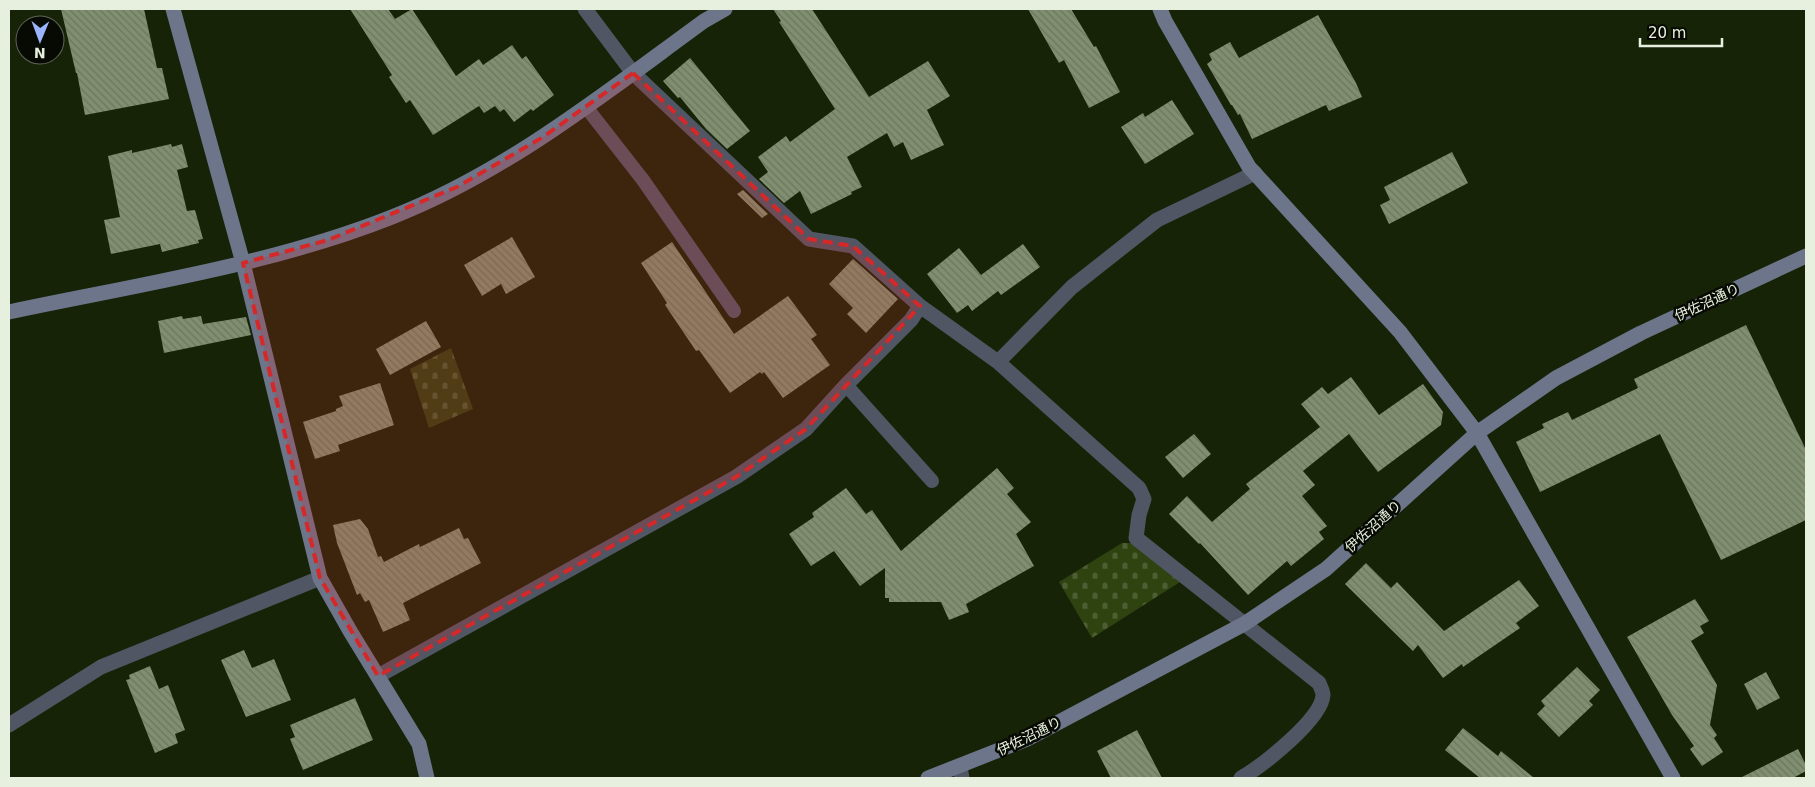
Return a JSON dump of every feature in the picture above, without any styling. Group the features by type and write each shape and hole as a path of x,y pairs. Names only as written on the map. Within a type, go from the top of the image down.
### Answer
{"street":[{"path":"172,9 243,263 320,578 419,744 427,778"},
{"path":"585,9 633,73 809,239 853,246 920,306 998,362 1139,488 1144,499 1139,515 1136,538 1319,683 1323,694 1318,708 1307,724 1285,745 1242,778"},
{"path":"9,312 243,263 328,240 403,212 457,187 543,137 704,21 725,9"},
{"path":"1160,9 1165,21 1250,167 1400,332 1478,433 1673,778"},
{"path":"998,362 1072,287 1157,220 1255,173"},
{"name":"伊佐沼通り","path":"928,778 961,773 1244,624 1326,569 1478,433 1556,378 1641,333 1806,256"},
{"path":"378,676 736,477 806,429 846,385 911,320 920,306"},
{"path":"9,725 101,668 320,578"}],"lane":[{"path":"586,107 643,180 734,312"},
{"path":"846,385 932,481"}],"highlighted area":[{"path":"633,73 809,239 853,246 920,306 806,429 736,477 378,676 320,578 243,263 328,240 457,187 543,137"}],"green space":[{"path":"451,348 473,409 429,428 410,369"},
{"path":"1122,543 1131,543 1180,582 1092,638 1059,582"}],"building":[{"path":"61,9 144,9 157,68 162,68 169,99 85,115 65,26 65,15 62,15"},
{"path":"350,9 388,9 395,19 412,9 456,76 479,59 483,65 512,45 522,59 526,56 554,95 533,111 531,109 514,122 504,109 500,112 495,106 484,113 479,106 433,135 410,100 406,103 389,77 392,75"},
{"path":"773,9 812,9 869,97 928,61 950,96 927,110 944,145 911,160 903,142 894,147 887,133 847,157 862,187 851,192 852,194 811,214 800,191 784,203 759,179 768,172 758,157 786,136 790,142 835,109 779,22 781,21"},
{"path":"1028,9 1071,9 1094,47 1096,46 1120,92 1089,108 1064,60 1059,63"},
{"path":"1318,15 1362,97 1329,111 1326,105 1252,139 1240,114 1238,115 1231,105 1207,64 1212,60 1209,54 1230,42 1239,58"},
{"path":"690,58 750,131 727,149 706,129 680,97 678,98 663,81"},
{"path":"1172,100 1194,134 1145,164 1121,127 1143,113 1145,117"},
{"path":"171,144 172,147 182,144 188,167 177,170 187,211 195,210 203,239 198,240 199,243 162,252 160,244 111,254 104,220 120,217 108,156 132,150 132,153"},
{"path":"1452,152 1468,183 1389,224 1380,205 1390,200 1384,187"},
{"path":"743,190 768,214 762,218 737,194"},
{"path":"512,237 535,277 506,294 501,284 482,296 464,265"},
{"path":"672,242 734,334 788,296 817,335 811,339 830,365 783,398 764,372 762,374 760,372 730,393 699,350 696,351 665,305 667,303 641,263"},
{"path":"1023,244 1040,267 1001,295 998,291 972,311 968,305 957,313 927,274 959,248 981,275"},
{"path":"853,259 898,299 866,333 847,314 853,308 829,284"},
{"path":"182,316 183,319 201,316 203,324 246,317 251,335 164,353 158,321"},
{"path":"426,321 441,347 390,375 376,349"},
{"path":"1746,325 1806,450 1806,520 1721,560 1660,434 1540,492 1516,442 1544,428 1542,424 1568,412 1572,420 1638,388 1634,379"},
{"path":"1351,377 1379,415 1423,384 1443,412 1441,425 1378,472 1349,434 1303,471 1315,485 1302,496 1327,526 1319,532 1324,539 1291,566 1287,561 1248,595 1200,543 1169,514 1187,496 1212,522 1250,489 1246,484 1320,427 1301,404 1322,387 1328,394"},
{"path":"380,383 394,425 338,445 340,451 315,459 303,422 336,411 336,409 343,406 339,396"},
{"path":"1194,434 1211,454 1183,478 1165,457"},
{"path":"997,468 1014,488 1007,494 1031,522 1016,534 1034,566 966,604 969,612 949,620 941,602 889,602 889,598 885,598 885,568 860,586 834,551 811,566 789,534 814,517 812,513 846,488 866,514 872,510 901,551"},
{"path":"360,519 368,529 378,557 381,556 384,562 419,544 420,547 459,528 464,539 468,538 481,563 403,603 410,620 383,632 369,600 365,602 360,593 357,595 337,543 333,525"},
{"path":"1366,563 1391,588 1397,582 1444,631 1519,580 1539,606 1516,623 1520,628 1463,667 1462,664 1443,678 1418,645 1413,651 1345,584"},
{"path":"1695,599 1709,621 1700,626 1704,633 1691,641 1717,685 1710,725 1717,735 1714,738 1723,752 1702,766 1690,749 1694,746 1672,715 1627,637"},
{"path":"244,650 252,668 274,659 291,700 246,717 221,660"},
{"path":"150,666 159,689 168,685 185,730 175,734 178,743 155,753 126,680 130,679 129,675"},
{"path":"1577,667 1600,690 1589,701 1593,705 1559,737 1537,714 1545,706 1541,701"},
{"path":"1766,672 1780,698 1757,710 1744,684"},
{"path":"355,698 373,740 303,770 290,739 295,737 290,725"},
{"path":"1463,728 1498,756 1501,751 1534,778 1480,778 1445,750"},
{"path":"1137,730 1162,778 1111,778 1097,751"},
{"path":"1798,749 1806,765 1806,771 1793,778 1740,778"}]}
